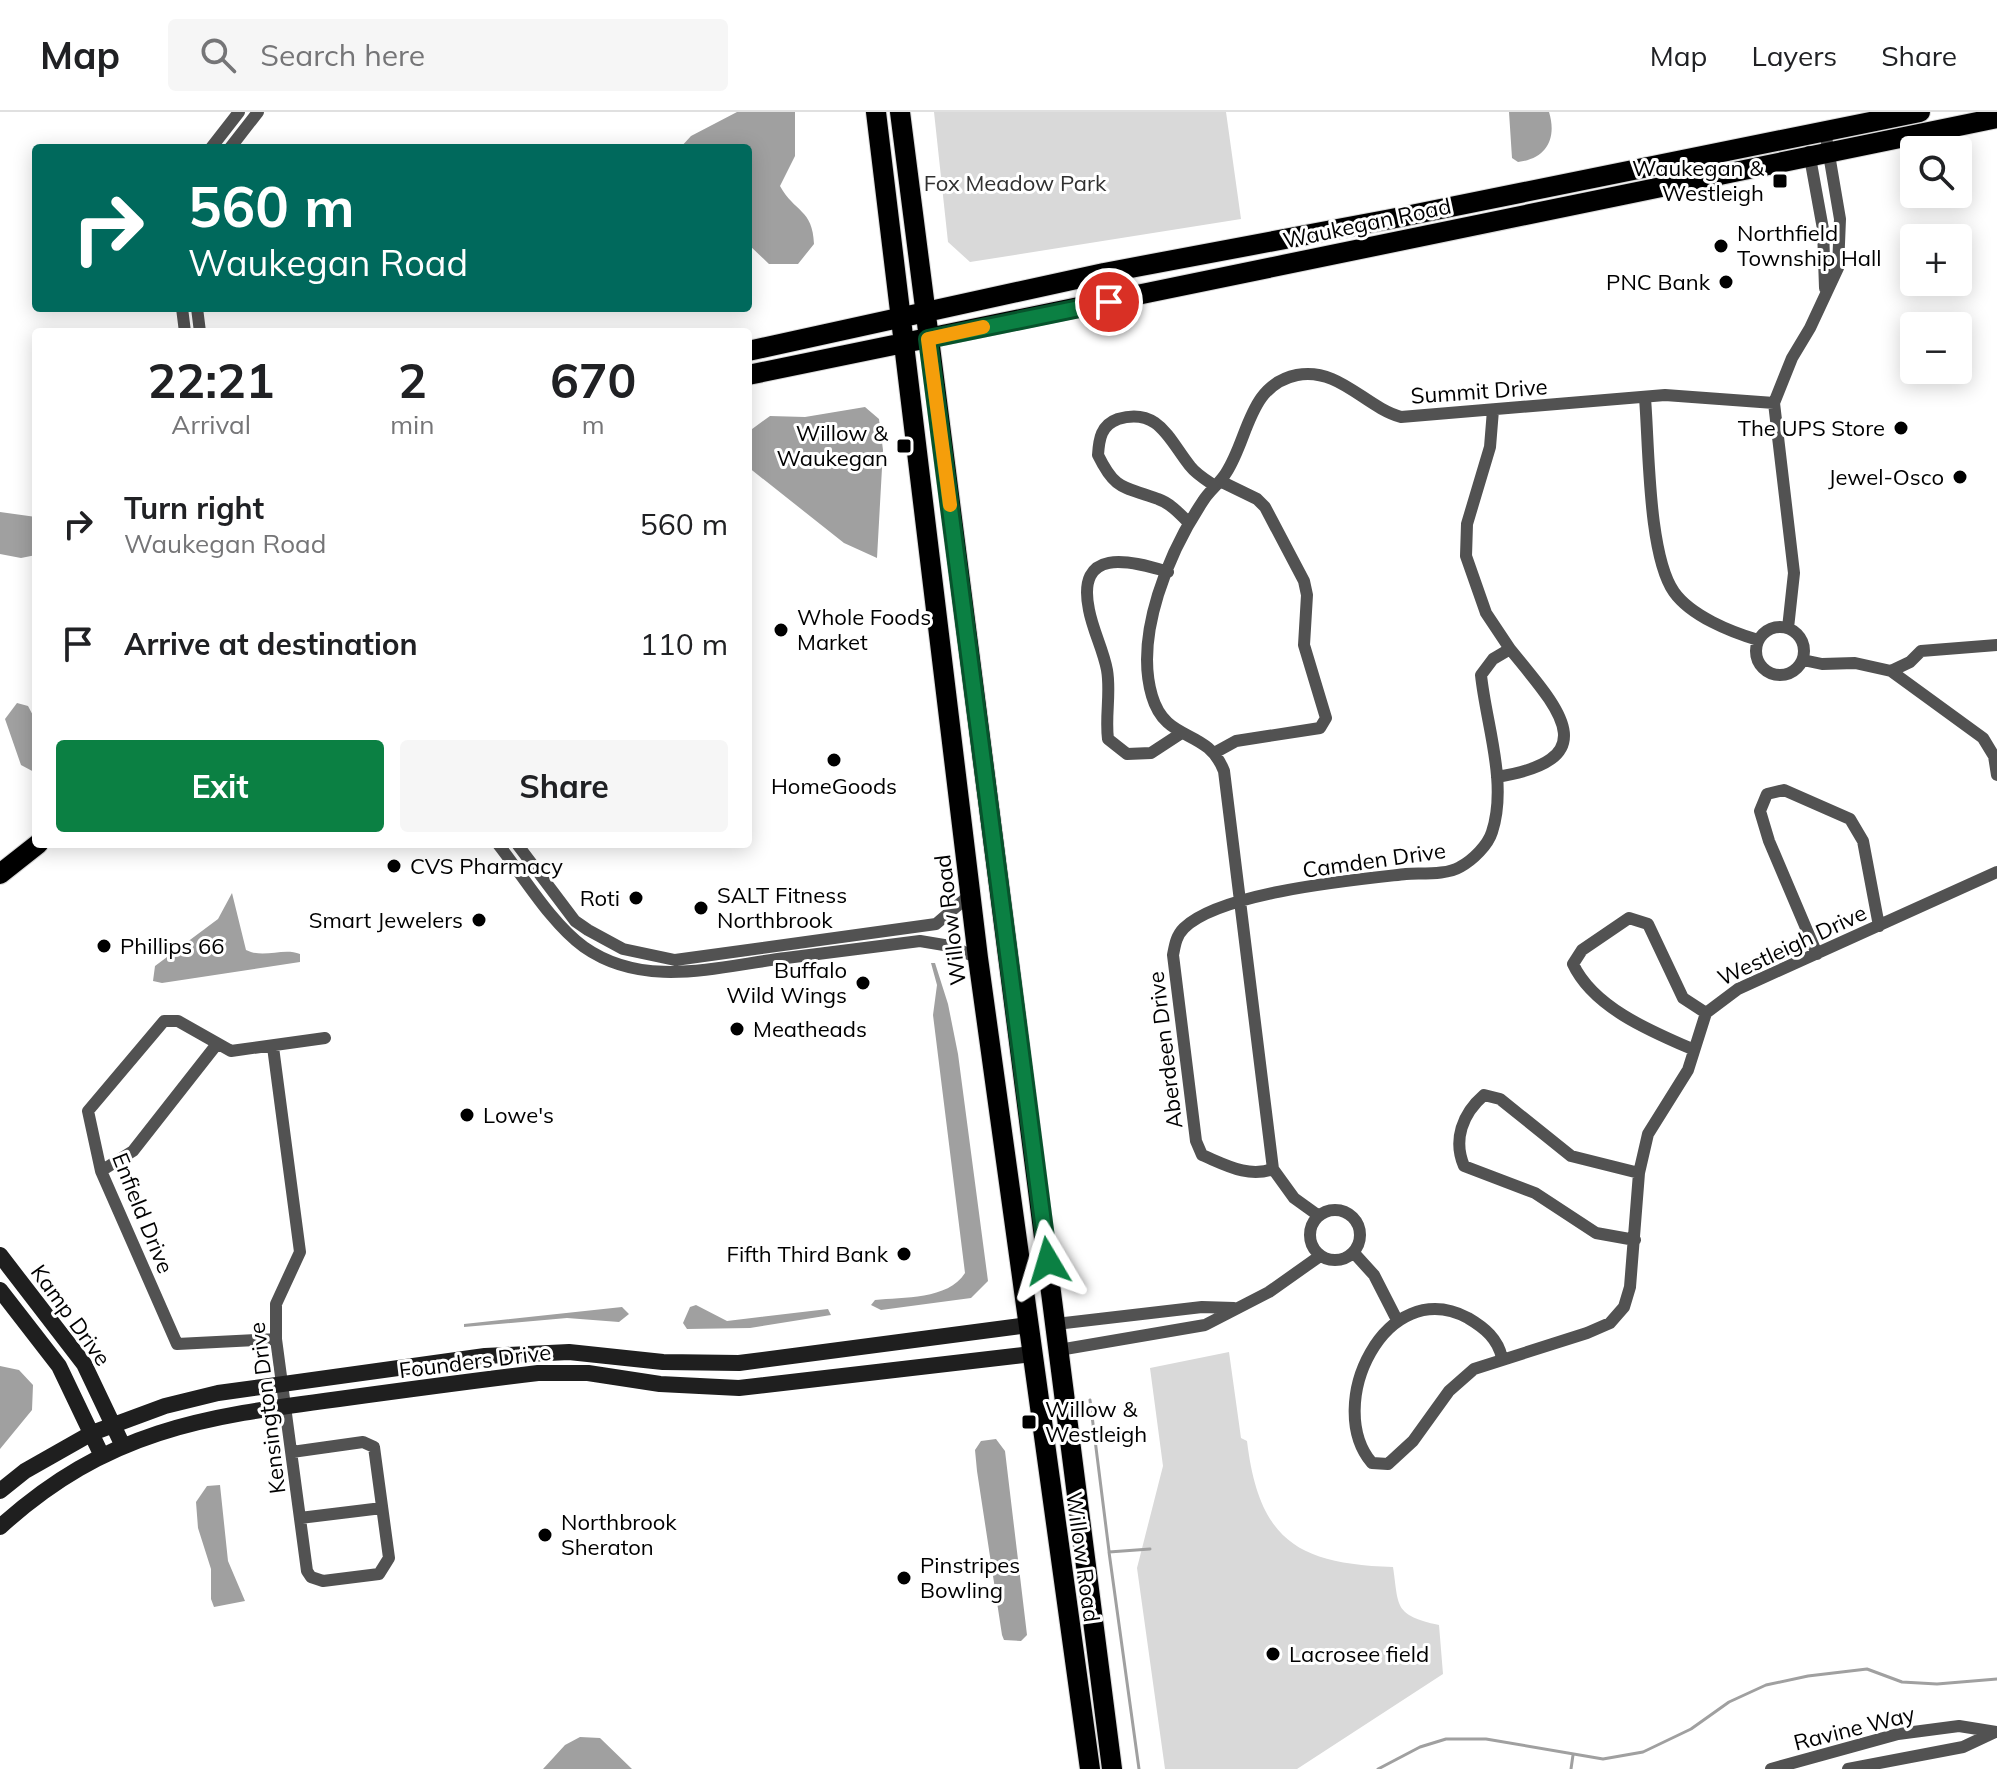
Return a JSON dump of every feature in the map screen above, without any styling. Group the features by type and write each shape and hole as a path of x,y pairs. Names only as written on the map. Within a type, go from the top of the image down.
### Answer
{"main road":[{"name":"Willow Road","path":"876,112 978,958 1090,1769"},
{"name":"Willow Road","path":"900,112 1112,1769"},
{"name":"Waukegan Road","path":"752,374 928,339 1817,144 1920,112"},
{"name":"Waukegan Road","path":"752,350 925,311 1817,144 1997,118"},
{"path":"0,874 33,848"},
{"name":"Kamp Drive","path":"0,1255 84,1364 123,1446"},
{"name":"Kamp Drive","path":"0,1290 59,1366 102,1456"},
{"path":"1028,1325 1056,1324"},
{"name":"Founders Drive","path":"0,1491 25,1471 92,1433 113,1425 183,1401 282,1385 532,1353 619,1355 663,1362 739,1363 1028,1325"},
{"path":"1032,1354 1059,1350"},
{"name":"Founders Drive","path":"0,1527 46,1488 102,1456 123,1446 219,1415 538,1373 588,1373 672,1385 739,1388 1032,1354"}],"street":[{"path":"214,144 239,112"},
{"path":"233,144 258,112"},
{"path":"1817,144 1825,295"},
{"path":"1788,628 1794,573 1774,403 1792,358 1838,268 1840,245 1840,219 1817,144"},
{"name":"Summit Drive","path":"1216,752 1205,743 1180,734 1162,717 1153,699 1147,656 1155,612 1189,523 1227,473 1256,403 1275,383 1317,374 1339,382 1381,411 1401,417 1698,396 1774,403"},
{"path":"1645,398 1660,560 1670,582 1675,592 1699,614 1758,640"},
{"path":"1493,410 1490,447 1467,524 1466,556 1486,613 1564,723 1563,741 1557,757 1533,771 1497,777"},
{"path":"1189,523 1159,499 1131,493 1116,485 1098,455 1103,429 1109,422 1123,418 1153,420 1169,433 1190,466 1217,484 1257,499 1265,507 1304,581 1307,595 1304,645 1326,718 1320,728 1236,741 1216,752 1224,771 1273,1169 1294,1198 1319,1216"},
{"path":"1168,572 1125,562 1101,563 1093,570 1089,583 1089,610 1106,668 1108,739 1127,754 1151,753 1180,734"},
{"path":"1774,628 1788,628 1802,641 1803,660 1791,673 1779,676 1768,673 1757,658 1758,640 1774,628"},
{"path":"1891,671 1910,662 1921,651 1997,645"},
{"name":"Camden Drive","path":"1239,901 1458,869 1479,852 1492,834 1497,777 1481,675 1493,659 1510,649"},
{"path":"1803,660 1822,664 1855,663 1891,671 1983,738 1994,756 1997,775"},
{"path":"1817,954 1769,841 1760,811 1767,794 1784,790 1850,819 1863,841 1879,926"},
{"path":"501,848 566,933 590,951 633,968 667,973 703,970 920,941 950,946 978,958"},
{"path":"520,848 575,921 623,949 675,960 936,924 971,894"},
{"name":"Westleigh Drive","path":"1397,1320 1368,1353 1356,1400 1356,1424 1362,1451 1372,1463 1388,1464 1413,1441 1462,1377 1502,1358 1587,1333 1610,1323 1624,1307 1630,1287 1639,1173 1648,1134 1688,1070 1692,1049 1706,1013 1738,989 1997,872"},
{"name":"Aberdeen Drive","path":"1239,901 1211,911 1185,928 1176,939 1173,955 1196,1141 1202,1155 1239,1170 1259,1174 1273,1169"},
{"path":"1692,1049 1628,1017 1581,982 1573,964 1582,950 1629,918 1648,924 1683,998 1706,1013"},
{"name":"Enfield Drive","path":"217,1044 178,1021 164,1021 88,1111 101,1171 177,1344 276,1339"},
{"path":"101,1171 133,1151 217,1044 231,1051 325,1038"},
{"name":"Kensington Drive","path":"273,1047 300,1252 276,1304 276,1339 311,1577 323,1581 379,1574 388,1564 382,1508"},
{"path":"1635,1240 1596,1233 1535,1193 1475,1172 1464,1166 1457,1149 1463,1122 1484,1095 1500,1099 1571,1156 1639,1173"},
{"path":"1059,1350 1205,1325 1226,1316 1234,1308 1269,1292 1320,1256 1341,1260 1354,1253 1361,1237 1351,1215 1335,1210 1319,1216 1310,1236 1320,1256"},
{"path":"1354,1253 1374,1275 1397,1320 1416,1310 1450,1309 1479,1324 1499,1343 1502,1358"},
{"path":"1056,1324 1202,1307 1234,1308"},
{"path":"292,1452 369,1443 377,1454 382,1508 300,1518"},
{"name":"Ravine Way","path":"1771,1769 1898,1734 1959,1726 1996,1732"},
{"name":"Ravine Way","path":"1848,1769 1963,1747 1996,1732"}],"green space":[{"name":"Fox Meadow Park","path":"934,112 1226,112 1241,219 970,262 948,242"},
{"path":"1229,1352 1241,1438 1247,1441 1261,1502 1273,1524 1288,1540 1308,1552 1331,1560 1393,1567 1401,1607 1413,1617 1439,1625 1443,1674 1297,1769 1165,1769 1137,1568 1163,1466 1150,1368"}],"shaded area":[{"path":"737,112 795,112 795,156 780,186 806,217 813,233 814,244 798,264 769,264 752,248 752,144 684,144 691,136"},
{"path":"1509,112 1549,112 1552,130 1543,152 1518,162 1512,158"},
{"path":"865,407 879,419 883,450 877,558 844,543 752,470 752,429 770,416 805,417"},
{"path":"0,512 32,516 32,556 21,558 0,554"},
{"path":"17,703 28,706 32,714 32,771 21,765 5,719"},
{"path":"232,893 246,950 260,953 294,952 300,954 300,962 162,983 153,981 155,966 218,919"},
{"path":"931,963 935,963 948,1004 958,1054 988,1281 971,1298 881,1310 871,1305 875,1300 936,1293 957,1282 965,1273 933,1015 937,985"},
{"path":"696,1305 727,1321 828,1309 831,1315 750,1328 687,1329 683,1323 690,1307"},
{"path":"622,1307 629,1314 619,1322 567,1318 464,1327 464,1324"},
{"path":"0,1366 19,1370 33,1385 32,1410 0,1449"},
{"path":"996,1439 1005,1451 1027,1635 1021,1641 1004,1640 1002,1635 977,1471 975,1450 981,1441"},
{"path":"220,1485 228,1561 245,1601 214,1607 211,1569 198,1528 196,1502 207,1486"},
{"path":"580,1737 600,1738 632,1769 543,1769 565,1745"}],"waterway":[{"path":"1090,1400 1109,1551"},
{"path":"1139,1769 1109,1552 1150,1549"},
{"path":"1378,1769 1420,1747 1446,1739 1486,1739 1603,1759 1643,1752 1691,1729 1729,1702 1766,1685 1808,1676 1867,1669 1902,1682 1937,1684 1997,1679"},
{"path":"1571,1769 1573,1755"}],"slow traffic":[{"path":"950,505 928,339 983,327"}],"place":[{"name":"Waukegan & Westleigh","path":"1780,181"},
{"name":"Northfield Township Hall","path":"1721,246"},
{"name":"PNC Bank","path":"1726,282"},
{"name":"The UPS Store","path":"1901,428"},
{"name":"Willow & Waukegan","path":"904,446"},
{"name":"Jewel-Osco","path":"1960,477"},
{"name":"Whole Foods Market","path":"781,630"},
{"name":"HomeGoods","path":"834,760"},
{"name":"CVS Pharmacy","path":"394,866"},
{"name":"Roti","path":"636,898"},
{"name":"SALT Fitness Northbrook","path":"701,908"},
{"name":"Smart Jewelers","path":"479,920"},
{"name":"Phillips 66","path":"104,946"},
{"name":"Buffalo Wild Wings","path":"863,983"},
{"name":"Meatheads","path":"737,1029"},
{"name":"Lowe's","path":"467,1115"},
{"name":"Fifth Third Bank","path":"904,1254"},
{"name":"Willow & Westleigh","path":"1029,1422"},
{"name":"Northbrook Sheraton","path":"545,1535"},
{"name":"Pinstripes Bowling","path":"904,1578"},
{"name":"Lacrosee field","path":"1273,1654"}],"route":[{"path":"1048,1261 928,339 1109,302"}]}
